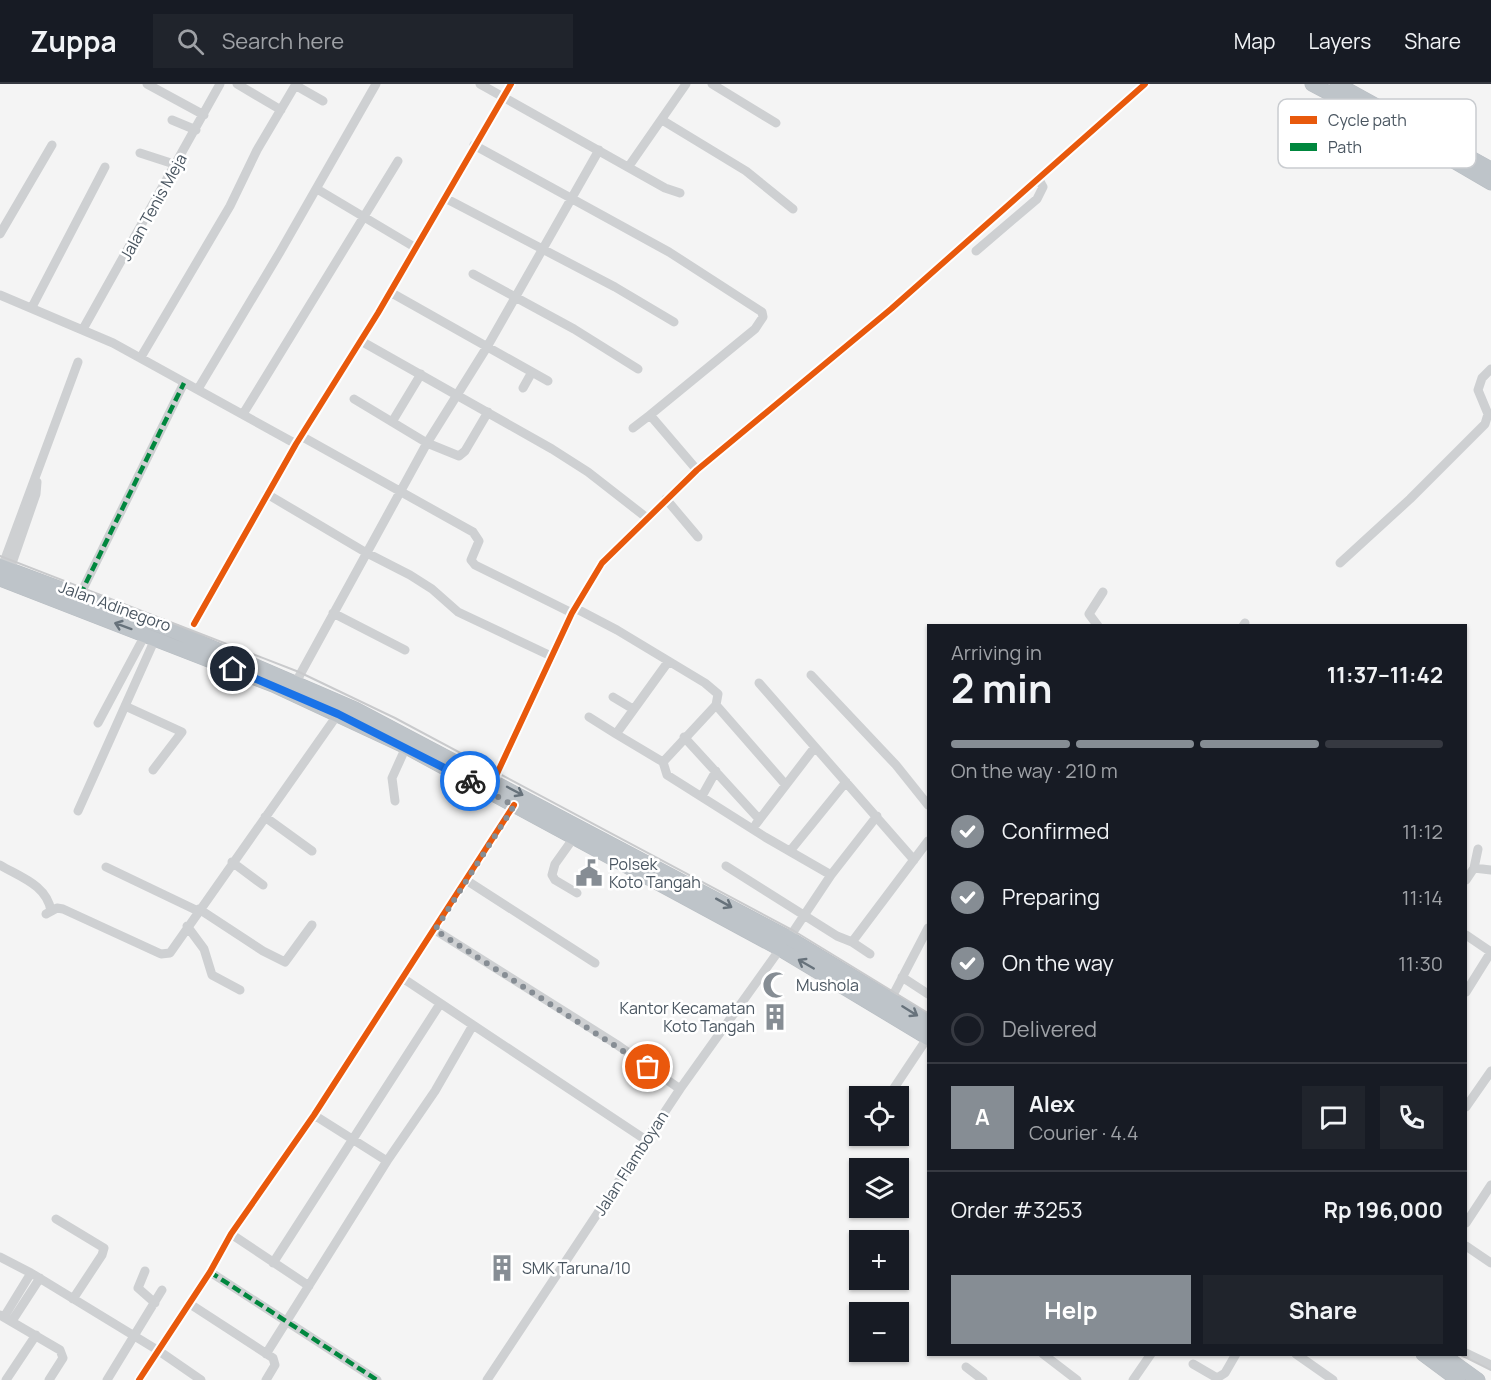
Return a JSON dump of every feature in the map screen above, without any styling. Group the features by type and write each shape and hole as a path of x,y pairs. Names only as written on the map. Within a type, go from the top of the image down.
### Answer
{"highway":[{"path":"1312,84 1340,99"},
{"path":"1337,84 1364,99"},
{"path":"1476,161 1491,169"},
{"path":"1465,168 1491,183"},
{"path":"3,570 80,596 172,638 296,682 494,780 784,944 927,1036"},
{"name":"Jalan Adinegoro","path":"3,570 150,637 172,638"},
{"path":"196,647 406,747 514,806 891,999 927,1021"},
{"path":"1426,1356 1458,1380"},
{"path":"1445,1356 1479,1380"}],"street":[{"path":"147,84 204,115"},
{"name":"Jalan Tenis Meja","path":"84,330 220,84"},
{"path":"237,84 281,110"},
{"path":"141,357 230,206 295,84 323,101"},
{"path":"198,389 317,189 376,84"},
{"path":"480,84 666,188 680,193"},
{"path":"194,624 248,533 267,494 361,341 511,84"},
{"path":"629,166 686,84"},
{"path":"712,84 776,123"},
{"path":"494,780 574,610 602,563 697,470 891,309 1144,84"},
{"path":"172,120 196,130"},
{"path":"662,120 753,175 794,209"},
{"path":"0,234 52,145"},
{"path":"474,145 709,276 756,306 763,315 755,329 633,428"},
{"path":"296,682 365,552 427,443 487,347 599,150"},
{"path":"140,153 177,165"},
{"path":"243,414 398,161"},
{"path":"32,307 105,167"},
{"path":"976,251 1037,199 1043,187 1038,178"},
{"path":"317,189 416,248"},
{"path":"445,198 543,249 674,322"},
{"path":"473,274 574,329 638,369"},
{"path":"390,292 548,381"},
{"path":"0,295 32,307 141,357 184,383 299,440 476,534 479,541 472,557 475,565 574,610 715,691 719,697 716,705 663,762 667,775 831,875"},
{"path":"361,341 577,464 646,518"},
{"path":"3,570 36,494 37,477 78,362"},
{"path":"1340,563 1410,499 1485,424 1488,414 1478,390 1482,378 1491,369"},
{"path":"523,388 532,372"},
{"path":"392,422 421,375"},
{"path":"80,596 184,383"},
{"path":"354,399 427,443 448,453 462,455 488,412"},
{"path":"650,415 697,470"},
{"path":"267,494 432,589 458,612 552,656"},
{"path":"666,499 698,537"},
{"path":"3,570 3,551 17,537"},
{"path":"1096,624 1089,614 1103,592"},
{"path":"333,613 405,650"},
{"path":"78,811 125,706 150,637"},
{"path":"98,723 150,637"},
{"path":"616,734 668,662"},
{"path":"811,675 896,765 927,804"},
{"path":"759,683 914,860"},
{"path":"613,697 633,709"},
{"path":"716,705 785,784"},
{"path":"125,706 182,732 153,770"},
{"path":"0,865 42,890 50,900 49,912 63,909 161,954 172,951 187,926 338,714"},
{"path":"589,717 663,762"},
{"path":"684,737 759,819"},
{"path":"395,801 392,778 406,747"},
{"path":"753,829 815,747"},
{"path":"702,796 716,771"},
{"path":"790,851 846,782"},
{"path":"139,1380 190,1304 231,1234 314,1115 404,979 514,806"},
{"name":"Jalan Flamboyan","path":"487,1380 680,1089 831,875 877,816"},
{"path":"265,817 312,851"},
{"path":"575,836 555,864 552,875 555,880 577,893"},
{"path":"852,942 927,842"},
{"path":"1467,878 1474,868 1478,849"},
{"path":"232,862 263,885"},
{"path":"726,866 846,942 852,942 870,954"},
{"path":"106,867 199,910 263,951 285,962 312,925"},
{"path":"1474,868 1491,870"},
{"path":"466,880 595,963"},
{"path":"187,926 204,949 212,975 240,990"},
{"path":"435,930 615,1044 680,1089"},
{"path":"891,999 927,930"},
{"path":"1467,936 1491,952 1467,990"},
{"path":"902,977 927,993"},
{"path":"404,979 646,1140"},
{"path":"273,1263 440,1004"},
{"path":"266,1354 387,1161 435,1091 473,1025"},
{"path":"895,1086 927,1038"},
{"path":"1467,1106 1491,1071"},
{"path":"314,1115 387,1161"},
{"path":"1467,1221 1491,1185"},
{"path":"56,1220 104,1248 102,1255 73,1299"},
{"path":"231,1234 309,1286"},
{"path":"1467,1247 1491,1263"},
{"path":"0,1257 36,1275 159,1351 201,1380"},
{"path":"145,1271 138,1288 155,1303"},
{"path":"210,1272 377,1380"},
{"path":"36,1275 5,1318 36,1335 63,1355 49,1380"},
{"path":"106,1380 162,1290"},
{"path":"190,1304 275,1362 266,1380"},
{"path":"6,1380 36,1335"},
{"path":"1467,1353 1491,1365"},
{"path":"1046,1356 1077,1380"},
{"path":"1133,1380 1149,1356"},
{"path":"1193,1364 1217,1378 1225,1373 1235,1356"},
{"path":"1302,1356 1333,1380"},
{"path":"966,1367 983,1380"}],"railway":[{"path":"0,556 299,672 395,718 794,931 927,1012"},
{"path":"1463,1356 1491,1370"}],"marked path":[{"path":"80,595 184,383"},
{"path":"210,1272 377,1380"}],"cycle path":[{"path":"194,624 296,444 378,313 511,84"},
{"path":"494,780 572,613 602,563 697,470 891,309 1145,84"},
{"path":"139,1380 210,1272 231,1234 314,1115 514,805"}],"way so far":[{"path":"470,781 514,806 435,930 648,1067"}],"place":[{"name":"Polsek Koto Tangah","path":"589,873"},
{"name":"Mushola","path":"776,985"},
{"name":"Kantor Kecamatan Koto Tangah","path":"775,1017"},
{"name":"SMK Taruna/10","path":"502,1268"}],"route":[{"path":"233,669 338,714 470,781"}]}
